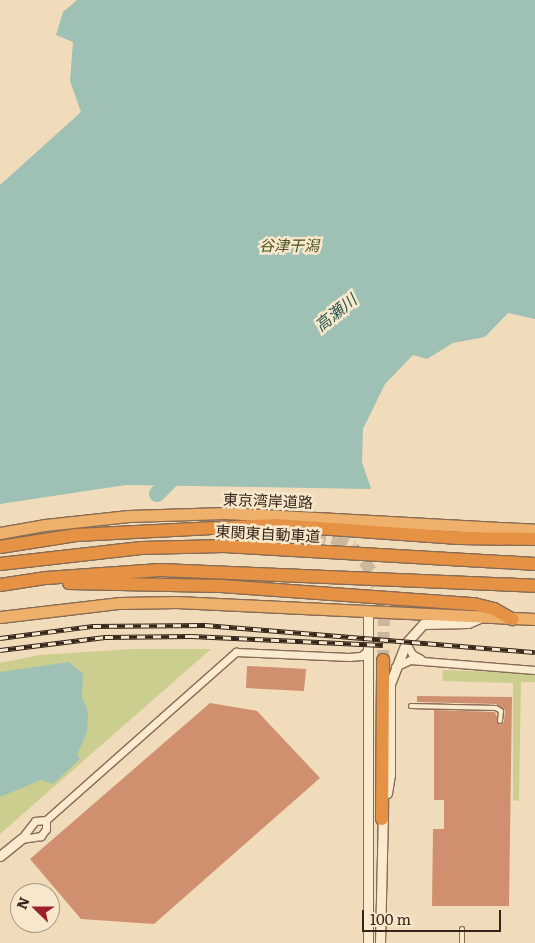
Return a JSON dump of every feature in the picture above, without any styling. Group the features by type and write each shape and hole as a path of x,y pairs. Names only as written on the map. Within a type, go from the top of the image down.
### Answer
{"highway":[{"name":"東京湾岸道路","path":"0,533 104,518 225,513 535,530"},
{"path":"0,547 76,535 211,531 276,526 459,538 535,539"},
{"path":"211,531 314,536"},
{"name":"東関東自動車道","path":"0,564 141,548 224,546 535,564"},
{"path":"0,585 54,577 160,570 535,586"},
{"path":"0,591 98,582 339,595 474,604 494,609 512,619"},
{"path":"339,595 362,600 368,611"},
{"path":"0,617 120,602 232,602 480,618 535,619"},
{"path":"382,819 383,660"}],"street":[{"path":"368,611 368,943"},
{"path":"380,943 382,819 390,775 390,684 394,667 406,643 424,624 468,623 480,618"},
{"path":"406,643 415,657 433,662"},
{"path":"0,856 21,839 35,821 46,820 232,655 240,651 349,657 361,656 367,651"},
{"path":"349,657 360,661 368,673"},
{"path":"394,667 410,660 535,670"},
{"path":"21,839 41,836 46,829 46,820"}],"lane":[{"path":"411,706 496,708 501,711 500,721"},
{"path":"462,929 462,943"}],"green space":[{"path":"132,649 211,649 0,834 0,663 40,655"},
{"path":"443,670 535,673 535,682 521,682 519,801 513,800 513,683 442,681"}],"water":[{"name":"谷津干潟","path":"77,0 535,0 535,319 508,313 485,337 453,343 427,359 413,355 385,384 363,429 362,462 371,489 126,485 0,504 0,185 81,112 70,81 73,42 56,35 63,12"},
{"path":"69,662 83,674 82,697 88,712 87,732 77,755 80,759 53,784 41,780 0,797 0,672"}],"building":[{"path":"247,666 306,669 304,691 246,688"},
{"path":"417,696 512,697 509,906 432,906 433,829 444,829 444,800 434,800 434,710 495,712 500,725 504,722 505,710 496,704 417,702"},
{"path":"210,703 257,711 320,778 154,924 81,919 60,894 60,883 50,883 30,859"}],"waterway":[{"name":"高瀬川","path":"157,494 181,470"}],"tunnel":[{"path":"314,536 336,539 353,547 374,575 384,614 383,660"}],"railway":[{"path":"0,638 93,626 205,625 535,652"},
{"path":"0,650 105,637 191,636 383,645"}]}
